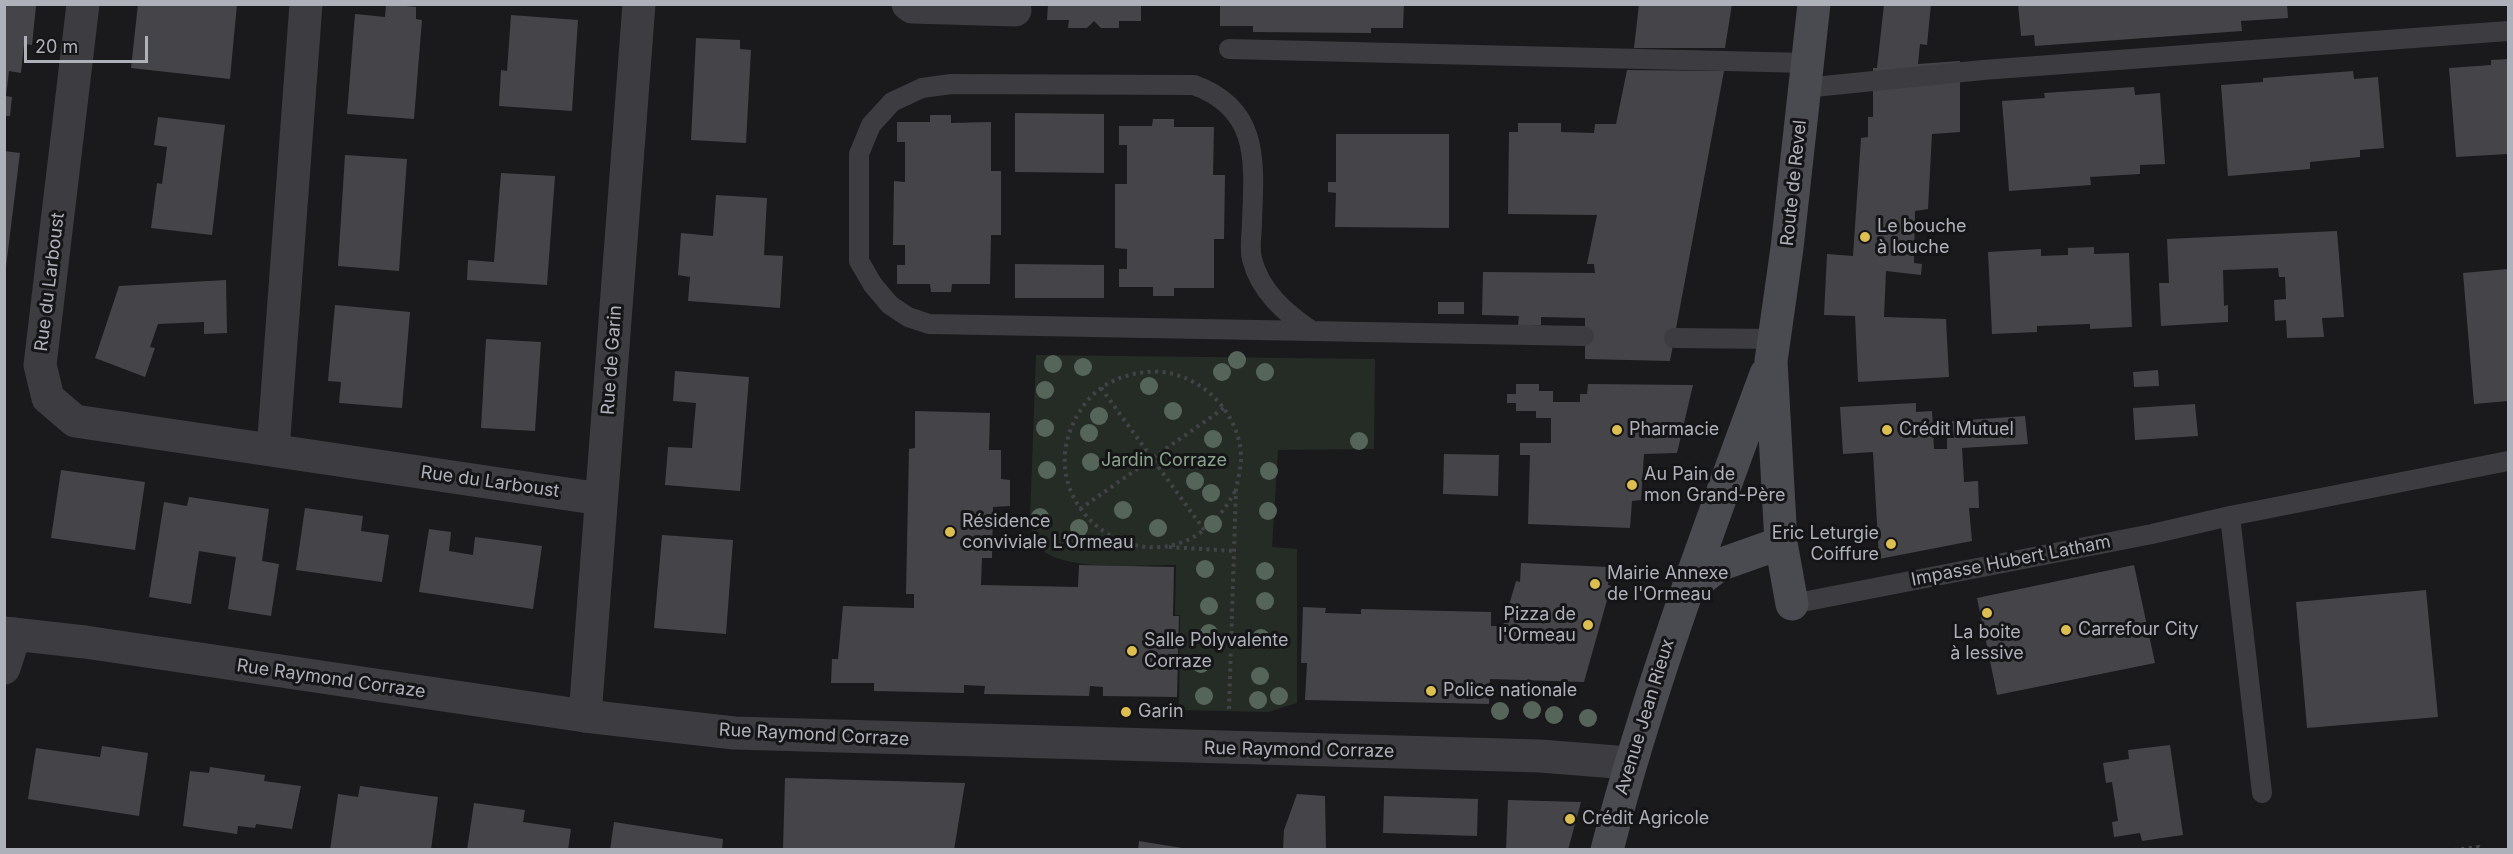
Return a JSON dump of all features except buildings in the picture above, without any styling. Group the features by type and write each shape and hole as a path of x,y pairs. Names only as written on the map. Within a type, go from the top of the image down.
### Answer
{"main road":[{"name":"Route de Revel","path":"1772,350 1787,248 1814,4"},
{"path":"1772,350 1781,543 1792,604"},
{"name":"Avenue Jean Rieux","path":"1607,849 1629,763 1670,632 1690,587 1772,350"},
{"name":"Avenue Jean Rieux","path":"1690,587 1719,565 1781,543"}],"street":[{"name":"Rue du Larboust","path":"83,4 40,364 48,398 75,421 601,499"},
{"path":"273,450 306,4"},
{"name":"Rue de Garin","path":"585,716 639,4"},
{"path":"908,4 1015,10"},
{"path":"4,668 10,633"},
{"name":"Rue Raymond Corraze","path":"10,633 85,642 585,716 734,733 1540,756 1629,763"}],"lane":[{"path":"1229,49 1806,75 1983,70 2508,31"},
{"path":"1311,331 1276,302 1258,277 1251,256 1254,156 1245,128 1232,109 1214,92 1194,85 951,84 922,88 892,102 871,125 859,154 859,261 873,285 890,305 908,317 929,324 1311,331 1584,336"},
{"path":"1674,338 1772,350"},
{"name":"Impasse Hubert Latham","path":"1792,604 2152,534 2230,516 2508,461"},
{"path":"2230,516 2262,793"}],"path":[{"path":"1228,748 1236,489 1241,461 1236,430 1224,408 1209,392 1190,379 1168,372 1132,374 1101,388 1079,412 1067,439 1065,459 1068,482 1080,509 1093,525 1112,538 1131,545 1234,550"},
{"path":"1101,388 1205,531"},
{"path":"1080,509 1224,408"},
{"path":"1166,547 1186,541 1205,531 1227,507 1236,489"},
{"path":"2454,849 2479,847 2482,849"}],"green space":[{"name":"Jardin Corraze","path":"1036,355 1375,359 1374,449 1278,450 1272,547 1297,549 1297,703 1269,712 1179,710 1180,615 1175,615 1176,565 1122,566 1080,563 1046,553 1036,543 1030,520"}],"place":[{"name":"Le bouche à louche","path":"1865,237"},
{"name":"Pharmacie","path":"1617,430"},
{"name":"Crédit Mutuel","path":"1887,430"},
{"name":"Au Pain de mon Grand-Père","path":"1632,485"},
{"name":"Résidence conviviale L’Ormeau","path":"950,532"},
{"name":"Eric Leturgie Coiffure","path":"1891,544"},
{"name":"Mairie Annexe de l'Ormeau","path":"1595,584"},
{"name":"La boite à lessive","path":"1987,613"},
{"name":"Pizza de l'Ormeau","path":"1588,625"},
{"name":"Carrefour City","path":"2066,630"},
{"name":"Salle Polyvalente Corraze","path":"1132,651"},
{"name":"Police nationale","path":"1431,691"},
{"name":"Garin","path":"1126,712"},
{"name":"Crédit Agricole","path":"1570,819"}]}
